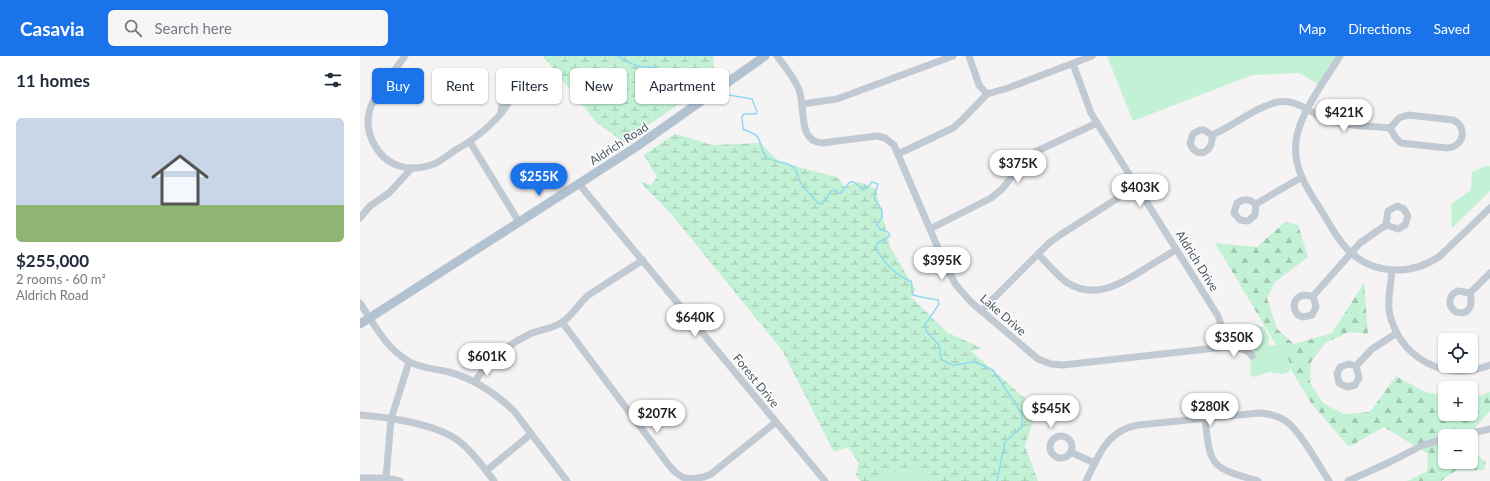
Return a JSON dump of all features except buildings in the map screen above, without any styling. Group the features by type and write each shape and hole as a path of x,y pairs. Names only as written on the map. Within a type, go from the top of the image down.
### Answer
{"main road":[{"name":"Aldrich Road","path":"360,324 657,133 726,83 754,59 765,56"}],"street":[{"path":"405,56 374,101 369,115 369,134 377,149 385,159 392,164 412,168 433,164 470,142 488,127 501,112"},
{"name":"Lake Drive","path":"777,56 797,84 800,93 806,132 809,138 815,142 822,143 874,137 882,137 890,141 894,145 947,268 956,285 966,298 1034,356 1045,363 1063,365 1225,347 1242,349 1250,353 1252,356"},
{"path":"802,104 837,99 953,56"},
{"path":"968,56 980,85 988,94"},
{"path":"898,154 953,128 988,94 1008,88 1092,56"},
{"path":"1340,56 1308,109 1299,127 1296,142 1296,156 1302,177 1339,239 1351,253 1373,266 1392,270 1415,268 1436,259 1490,208"},
{"name":"Aldrich Drive","path":"1073,64 1091,113 1097,124 1218,316 1222,328 1225,347"},
{"path":"1212,135 1271,104 1283,102 1291,102 1308,109 1320,117 1336,122 1390,128"},
{"path":"1408,115 1453,120 1461,127 1462,136 1459,144 1452,148 1404,144 1397,140 1390,128 1399,118 1408,115"},
{"path":"930,229 991,198 1002,189 1024,162 1035,152 1097,124"},
{"path":"470,142 520,222"},
{"path":"360,218 370,206 390,193 412,168"},
{"path":"1256,204 1302,177"},
{"name":"Forest Drive","path":"579,184 825,481"},
{"path":"981,311 1038,254 1060,235 1137,186"},
{"path":"1313,296 1365,239 1386,224"},
{"path":"1038,254 1067,282 1086,289 1098,290 1111,288 1122,284 1176,250"},
{"path":"475,382 485,365 508,347 530,334 566,320 590,294 643,260"},
{"path":"1392,270 1389,310 1391,320 1397,333 1413,353 1427,363 1452,371 1464,372 1490,365"},
{"path":"1470,293 1490,273"},
{"path":"360,303 387,343 409,362 451,372 475,382 491,391 504,402 514,411 567,481"},
{"path":"562,322 671,468 682,477 690,479 706,479 776,422"},
{"path":"1356,366 1372,349 1397,333"},
{"path":"386,478 391,419 409,362"},
{"path":"1086,481 1094,463 1109,439 1116,433 1128,428 1259,413 1269,414 1289,423 1297,431 1329,481"},
{"path":"360,415 391,419 435,428 448,434 468,449 478,459 494,481"},
{"path":"1205,418 1209,450 1216,464 1225,471 1258,481"},
{"path":"1478,432 1490,429"},
{"path":"486,471 531,434"},
{"path":"1348,481 1423,445 1438,441"},
{"path":"1071,452 1094,463"},
{"path":"360,478 386,478 400,481"}],"green space":[{"path":"543,56 713,56 714,68 635,68 635,104 679,104 624,142 597,123 582,104 627,104 627,68 570,68 570,90 562,80 562,68 553,68"},
{"path":"1107,56 1339,56 1321,86 1299,73 1252,75 1133,121"},
{"path":"675,134 713,145 760,143 780,162 839,178 844,187 860,182 876,189 890,247 915,289 911,297 948,333 982,348 971,351 1029,402 1040,402 1025,446 1038,481 861,481 856,475 859,463 848,447 834,452 782,350 672,215 639,181 651,185 657,177 644,155"},
{"path":"1490,166 1490,191 1452,228 1451,204 1471,190 1472,172 1483,167"},
{"path":"1285,222 1298,225 1308,257 1275,282 1267,298 1277,329 1294,344 1332,333 1364,283 1368,334 1349,332 1325,343 1311,362 1310,383 1323,403 1344,414 1370,412 1396,376 1425,392 1438,395 1438,421 1478,421 1478,396 1490,392 1490,411 1474,429 1438,429 1438,469 1478,469 1478,456 1486,463 1484,470 1455,471 1441,481 1407,481 1427,471 1428,454 1384,427 1349,447 1311,403 1215,243 1257,247"},
{"path":"1250,324 1264,327 1269,337 1268,346 1280,344 1289,359 1289,372 1282,374 1269,372 1254,377 1250,375 1250,359 1255,351 1238,339 1234,333"},
{"path":"916,465 929,481 873,481 886,474"}],"waterway":[{"path":"618,56 639,66 655,66 658,68"},
{"path":"729,95 752,99 757,112 756,114 744,114 742,117 743,129 757,136 767,157 790,165 795,169 806,190 818,203 822,204 831,191 835,190 838,193 841,193 851,182 856,183 863,190 872,182 878,184 874,197 882,210 882,217 877,225 880,229 888,232 890,236 877,243 876,248 890,268 900,276 911,281 913,295 938,300 939,304 925,325 926,331 939,345 941,359 954,365 975,362 993,370 1022,414 1022,427 1005,442 997,481"}]}
